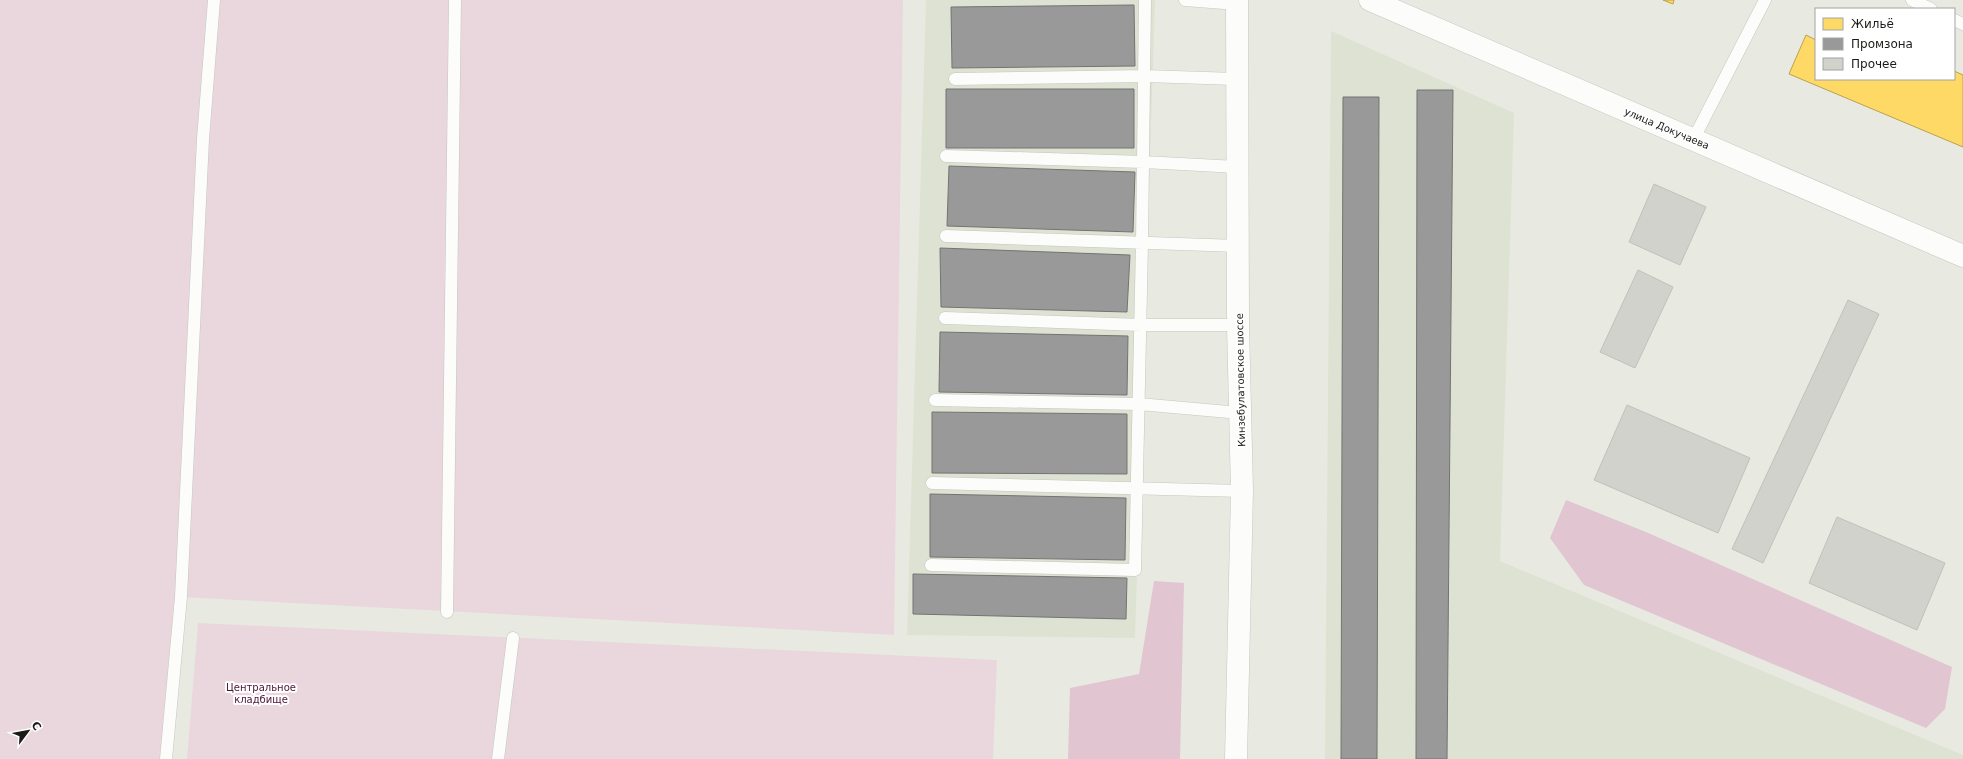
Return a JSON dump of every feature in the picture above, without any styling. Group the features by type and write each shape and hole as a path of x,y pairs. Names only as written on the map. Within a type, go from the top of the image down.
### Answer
{"main road":[{"name":"улица Докучаева","path":"1370,0 1963,256"},
{"name":"Кинзебулатовское шоссе","path":"1236,759 1242,491 1238,325 1239,246 1236,79 1237,2"}],"lane":[{"path":"166,759 181,597 203,140 214,0"},
{"path":"447,612 455,0"},
{"path":"931,565 1135,570 1144,162 1145,0"},
{"path":"1185,0 1237,2"},
{"path":"1693,140 1765,0"},
{"path":"1912,0 1929,8"},
{"path":"955,79 1145,76 1236,79"},
{"path":"946,156 1144,162 1237,168"},
{"path":"946,236 1239,246"},
{"path":"945,318 1141,325 1238,325"},
{"path":"935,400 1139,404 1240,413"},
{"path":"932,483 1242,491"},
{"path":"498,759 513,638"}],"shaded area":[{"path":"926,0 1155,0 1135,638 907,635"},
{"path":"1331,31 1514,113 1500,561 1963,755 1963,759 1325,759"},
{"path":"1566,500 1646,532 1952,667 1945,709 1926,728 1584,585 1550,538"},
{"path":"1154,581 1184,583 1180,759 1068,759 1070,688 1139,674"}],"green space":[{"path":"0,0 903,0 894,635 181,597 166,759 0,759"},
{"name":"Центральное кладбище","path":"198,623 997,660 993,759 187,759"}],"building: Жильё":[{"path":"1663,0 1674,0 1673,4"},
{"path":"1806,35 1815,40 1815,80 1955,80 1955,71 1963,75 1963,147 1789,74"}],"building: Промзона":[{"path":"1134,5 1135,66 952,68 951,7"},
{"path":"946,89 1134,89 1134,148 946,148"},
{"path":"1417,90 1453,90 1447,759 1416,759"},
{"path":"1343,97 1379,97 1377,759 1341,759"},
{"path":"949,166 1135,172 1133,232 947,226"},
{"path":"940,248 1130,255 1127,312 941,307"},
{"path":"940,332 1128,336 1127,395 939,392"},
{"path":"932,412 1127,414 1127,474 932,473"},
{"path":"930,494 1126,498 1125,560 930,557"},
{"path":"913,574 1127,578 1126,619 913,614"}],"building: Прочее":[{"path":"1654,184 1706,207 1680,265 1629,242"},
{"path":"1638,270 1673,287 1635,368 1600,352"},
{"path":"1848,300 1879,314 1763,563 1732,549"},
{"path":"1627,405 1750,458 1718,533 1594,480"},
{"path":"1837,517 1945,563 1917,630 1809,583"}]}
